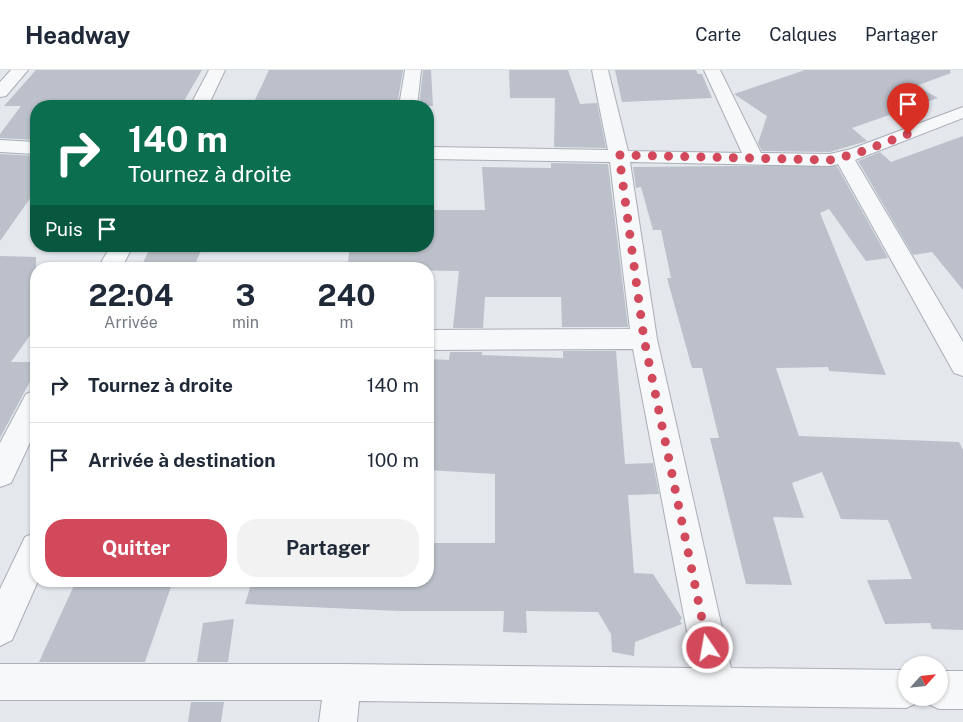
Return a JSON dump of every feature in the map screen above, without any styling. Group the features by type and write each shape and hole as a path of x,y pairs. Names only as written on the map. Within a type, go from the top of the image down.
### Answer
{"street":[{"path":"0,92 20,70"},
{"path":"202,100 217,70"},
{"path":"409,100 414,70"},
{"path":"600,70 619,155 644,339 716,686"},
{"path":"712,70 754,158"},
{"path":"434,153 619,155 803,161 844,158 948,126 963,112"},
{"path":"0,146 30,148"},
{"path":"844,158 963,365"},
{"path":"434,340 644,339"},
{"path":"0,473 30,414"},
{"path":"0,628 30,561"},
{"path":"0,682 343,682 898,689"},
{"path":"338,722 343,682"},
{"path":"948,690 963,690"}],"building":[{"path":"36,70 202,70 184,100 30,100 30,140 0,138 0,134 21,106 4,106"},
{"path":"269,70 403,70 398,100 255,100"},
{"path":"423,70 431,70 433,100 420,100"},
{"path":"509,70 568,70 580,104 597,103 606,148 554,147 555,98 510,98"},
{"path":"615,70 696,70 698,74 702,74 712,98 622,102"},
{"path":"805,70 950,70 951,73 916,86 938,98 852,128 867,141 830,152 762,151 758,143 767,116 734,94"},
{"path":"963,136 963,290 932,252 913,255 858,161 880,152 891,162"},
{"path":"0,154 30,156 30,198 0,241"},
{"path":"551,163 608,164 628,327 562,327 561,297 485,297 483,328 453,328 459,271 434,271 434,262 348,262 349,252 434,252 434,210 485,210 482,167 551,168"},
{"path":"837,166 888,258 866,261 829,209 820,213 886,375 829,371 828,367 776,368 799,436 959,442 963,450 963,630 932,629 930,623 885,624 867,580 912,579 888,520 841,519 822,472 792,483 804,518 773,517 792,585 746,584 710,438 719,438 702,368 692,368 667,278 671,278 661,230 653,230 641,187 636,188 633,167"},
{"path":"148,252 200,252 196,262 143,262"},
{"path":"0,256 36,257 36,262 30,262 30,335 11,362 30,362 30,381 0,438"},
{"path":"563,351 616,351 625,464 653,463 659,494 628,495 634,573 653,574 682,618 680,621 682,624 635,642 634,656 612,652 611,634 598,612 526,611 527,633 503,632 504,611 399,611 245,604 250,587 434,587 434,543 495,543 495,474 434,470 434,359 449,360 450,352 482,352 482,355 563,358"},
{"path":"73,587 171,587 145,662 39,662"},
{"path":"234,619 228,662 197,662 203,623"},
{"path":"191,702 224,702 221,722 188,722"}],"route":[{"path":"708,648 644,339 619,155 803,161 830,160 844,158 908,134"}]}
